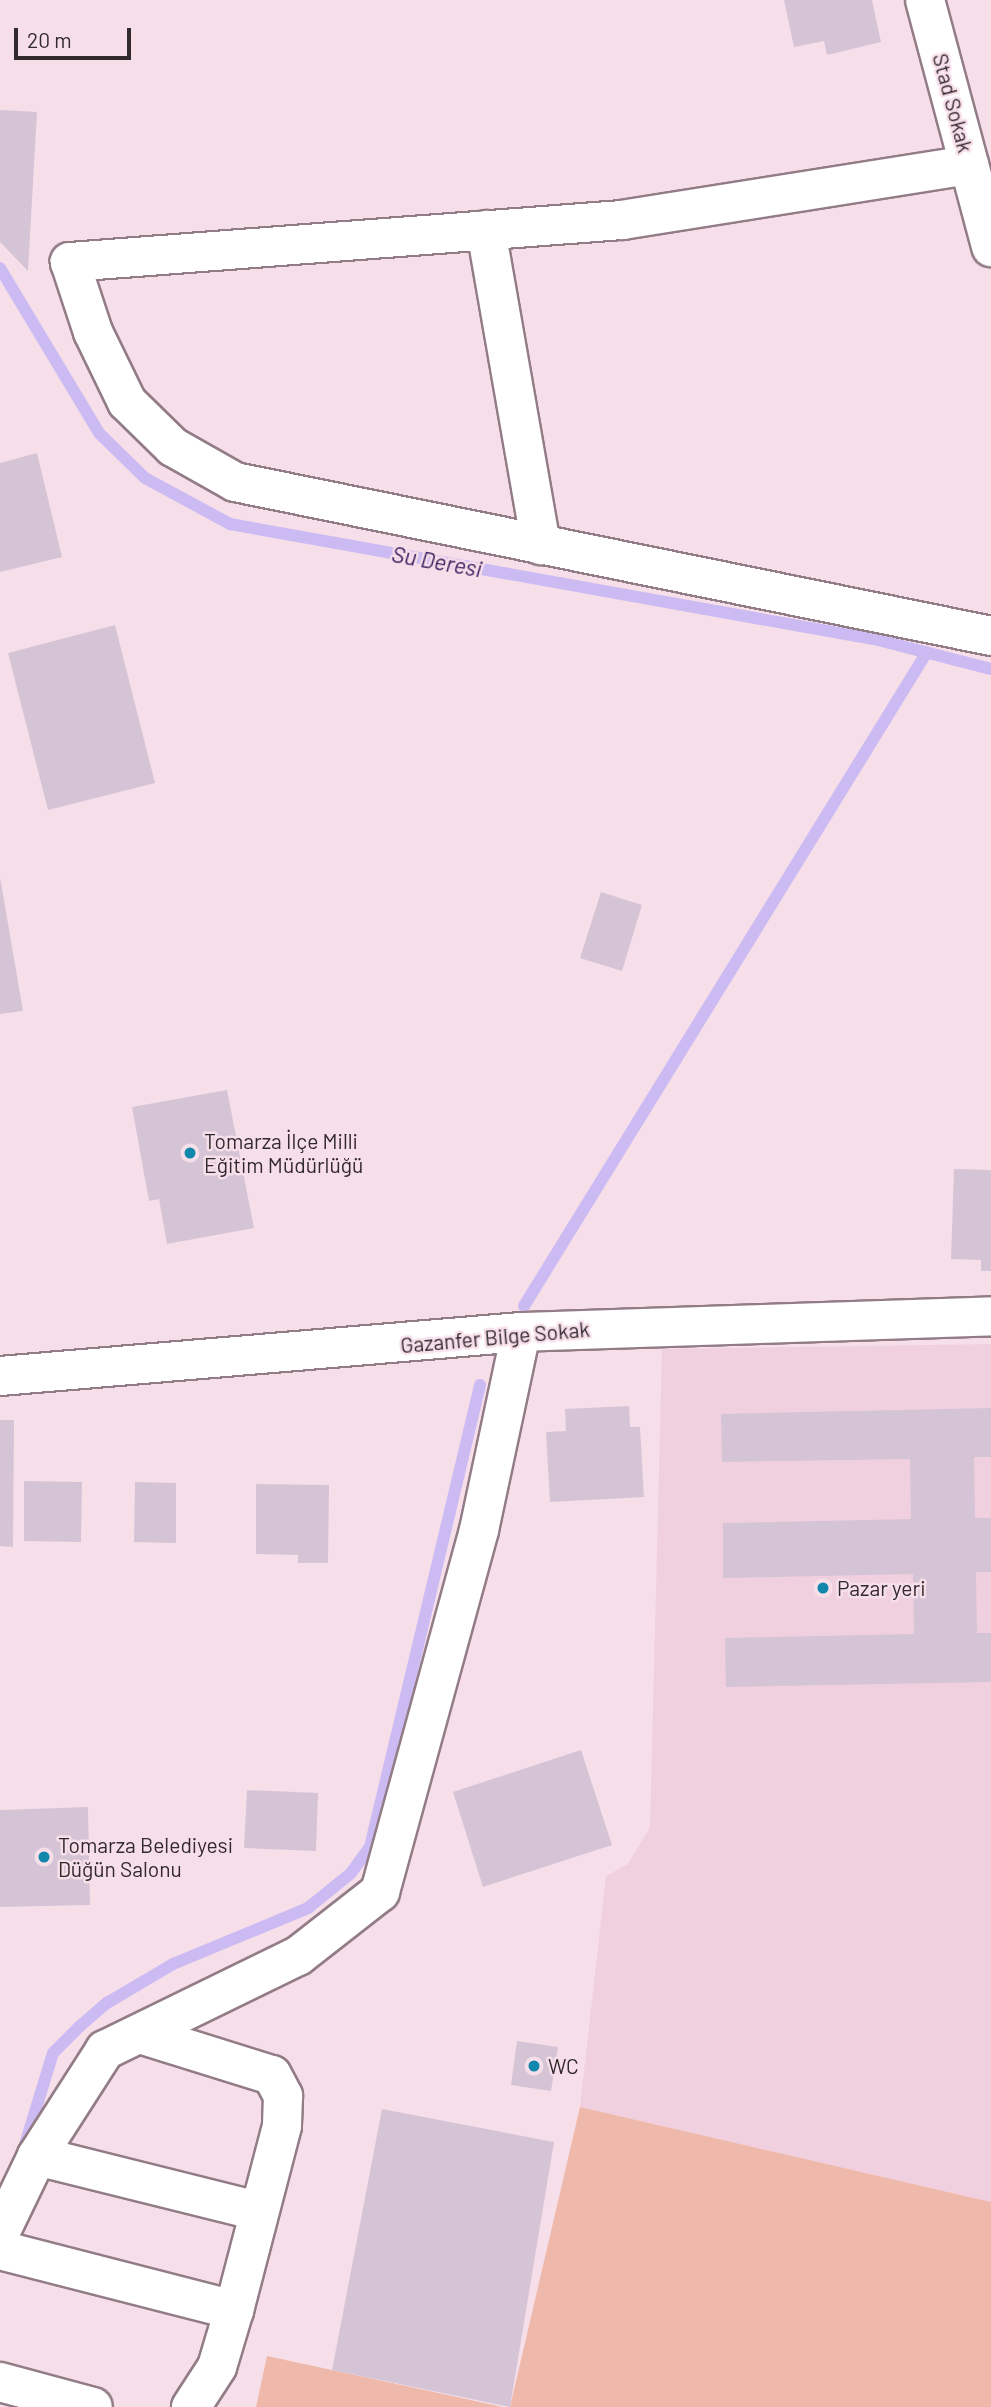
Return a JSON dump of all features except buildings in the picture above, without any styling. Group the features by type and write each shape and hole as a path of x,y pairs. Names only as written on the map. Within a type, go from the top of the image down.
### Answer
{"street":[{"name":"Stad Sokak","path":"925,0 991,247"},
{"path":"969,165 622,220 70,262 93,332 127,402 173,447 235,482 991,636"},
{"path":"486,230 541,544"},
{"name":"Gazanfer Bilge Sokak","path":"0,1376 521,1332 991,1316"},
{"path":"0,2233 37,2156 105,2050 298,1956 380,1892 479,1530 521,1332"},
{"path":"140,2034 272,2075 283,2096 282,2126 234,2310 217,2367 191,2407"},
{"path":"37,2156 258,2211"},
{"path":"0,2250 234,2310"},
{"path":"0,2382 93,2407"}],"shaded area":[{"name":"Pazar yeri","path":"991,1344 991,2202 580,2107 606,1876 628,1864 650,1827 662,1349"},
{"path":"580,2107 991,2202 991,2407 510,2407"},
{"path":"267,2356 332,2370 503,2407 256,2407"}],"waterway":[{"name":"Su Deresi","path":"0,268 99,433 145,478 230,524 878,640 991,669"},
{"path":"524,1306 927,652"},
{"path":"23,2151 53,2053 79,2027 107,2003 173,1964 308,1908 351,1873 370,1847 480,1385"}],"place":[{"name":"Tomarza İlçe Milli Eğitim Müdürlüğü","path":"190,1153"},
{"name":"Pazar yeri","path":"823,1588"},
{"name":"Tomarza Belediyesi Düğün Salonu","path":"44,1857"},
{"name":"WC","path":"534,2066"}]}
